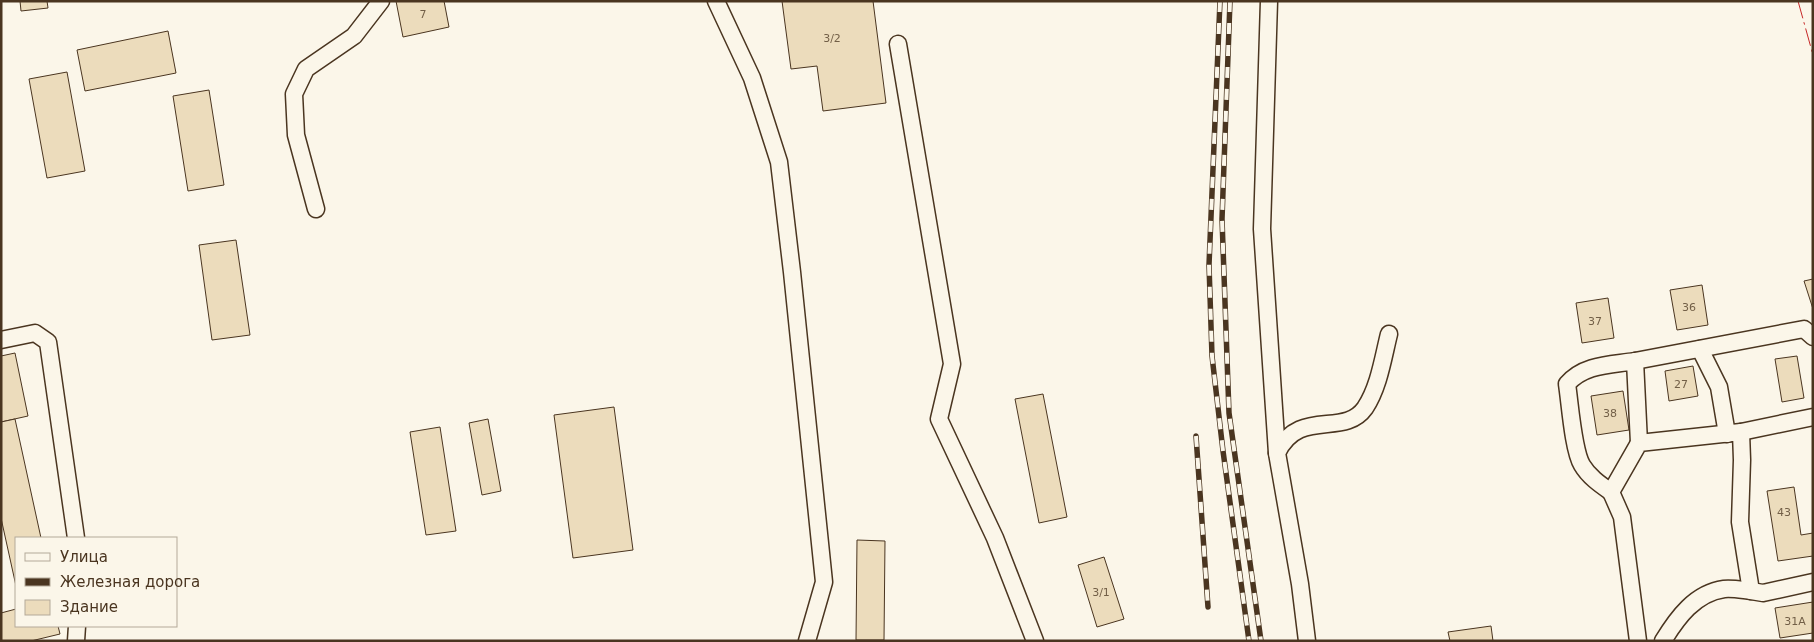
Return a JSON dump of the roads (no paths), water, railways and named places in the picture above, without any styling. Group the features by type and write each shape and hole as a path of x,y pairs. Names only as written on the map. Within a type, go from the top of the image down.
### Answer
{"street":[{"path":"316,209 296,135 294,94 306,69 354,36 380,1"},
{"path":"716,1 752,78 779,162 824,582 807,641"},
{"path":"1269,1 1262,228 1277,453 1300,584 1307,641"},
{"path":"898,44 952,364 939,419 995,538 1035,641"},
{"path":"1638,641 1622,517 1611,492 1596,481 1582,466 1576,452 1567,384 1586,369 1804,329 1813,337"},
{"path":"1,340 35,333 48,342 76,537"},
{"path":"1277,453 1281,444 1292,432 1304,428 1349,421 1364,409 1376,384 1389,334"},
{"path":"1700,349 1718,387 1742,460 1740,522 1751,591"},
{"path":"1611,492 1640,443 1635,361"},
{"path":"1640,443 1734,433 1813,417"},
{"path":"1663,641 1674,622 1706,594 1724,589 1763,593 1813,582"},
{"path":"76,641 77,627"}],"railway":[{"path":"1220,1 1209,265 1212,356 1249,641"},
{"path":"1230,1 1222,219 1229,413 1261,641"},
{"path":"1196,436 1208,607"}]}
